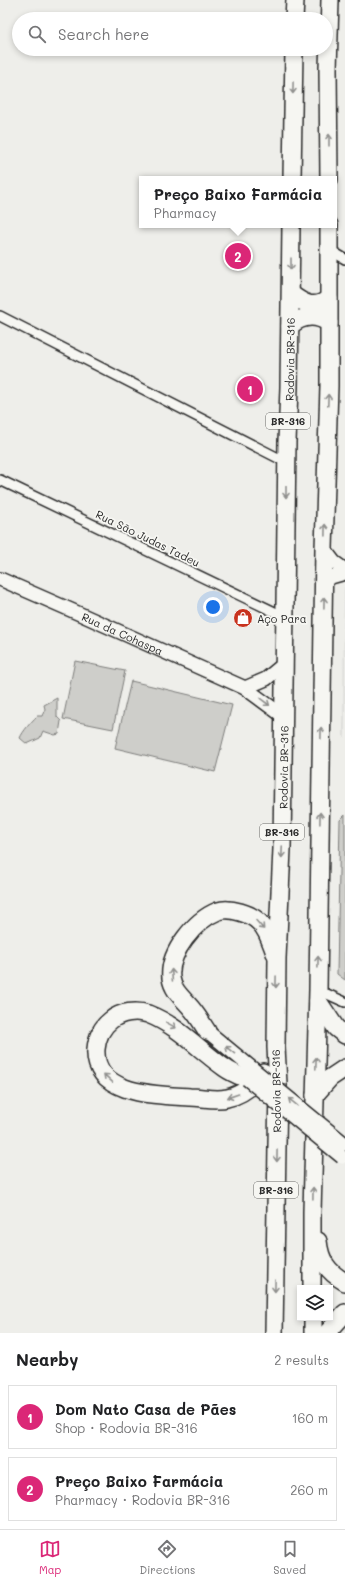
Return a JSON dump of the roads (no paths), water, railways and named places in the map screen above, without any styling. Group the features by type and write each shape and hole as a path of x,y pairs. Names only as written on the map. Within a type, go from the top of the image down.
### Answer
{"highway":[{"path":"294,0 294,12"},
{"path":"330,0 330,12"},
{"path":"292,176 294,56"},
{"path":"328,56 329,176"},
{"name":"Rodovia BR-316","path":"274,1333 278,1092 276,1047 277,958 282,848 286,462 291,294 291,228"},
{"name":"BR-316","path":"312,1285 312,1212 318,995 324,549 329,323 329,228"},
{"path":"291,294 303,303 312,305 321,304 329,298"},
{"path":"290,326 307,316 322,318 329,323"},
{"path":"207,1031 195,1012 175,990 171,978 173,960 183,942 194,928 205,918 219,911 232,911 248,914 260,923 269,938 277,958"},
{"path":"318,995 336,1028 345,1036"},
{"path":"250,1074 226,1069 175,1027 147,1014 139,1012 125,1013 114,1018 104,1028 97,1041 96,1054 100,1068 107,1078 117,1085 150,1094 226,1099 242,1093 257,1080 267,1066 276,1047"},
{"path":"315,1095 330,1078 345,1068"},
{"path":"312,1212 319,1250 327,1268 333,1275 345,1282"},
{"path":"327,1333 345,1313"},
{"path":"313,1321 313,1333"}],"street":[{"path":"330,250 345,259"},
{"path":"0,316 286,462"},
{"name":"Rua São Judas Tadeu","path":"0,480 285,618"},
{"path":"324,549 334,562 345,570"},
{"path":"324,583 331,578 345,573"},
{"name":"Rua da Cohaspa","path":"0,579 246,688 283,716"},
{"path":"246,688 266,679 284,664"},
{"path":"318,995 345,1002"},
{"path":"207,1031 250,1074 344,1156"}],"place":[{"name":"Preço Baixo Farmácia","path":"238,256"},
{"name":"Dom Nato Casa de Pães","path":"250,389"},
{"name":"Aço Para","path":"243,618"}]}
